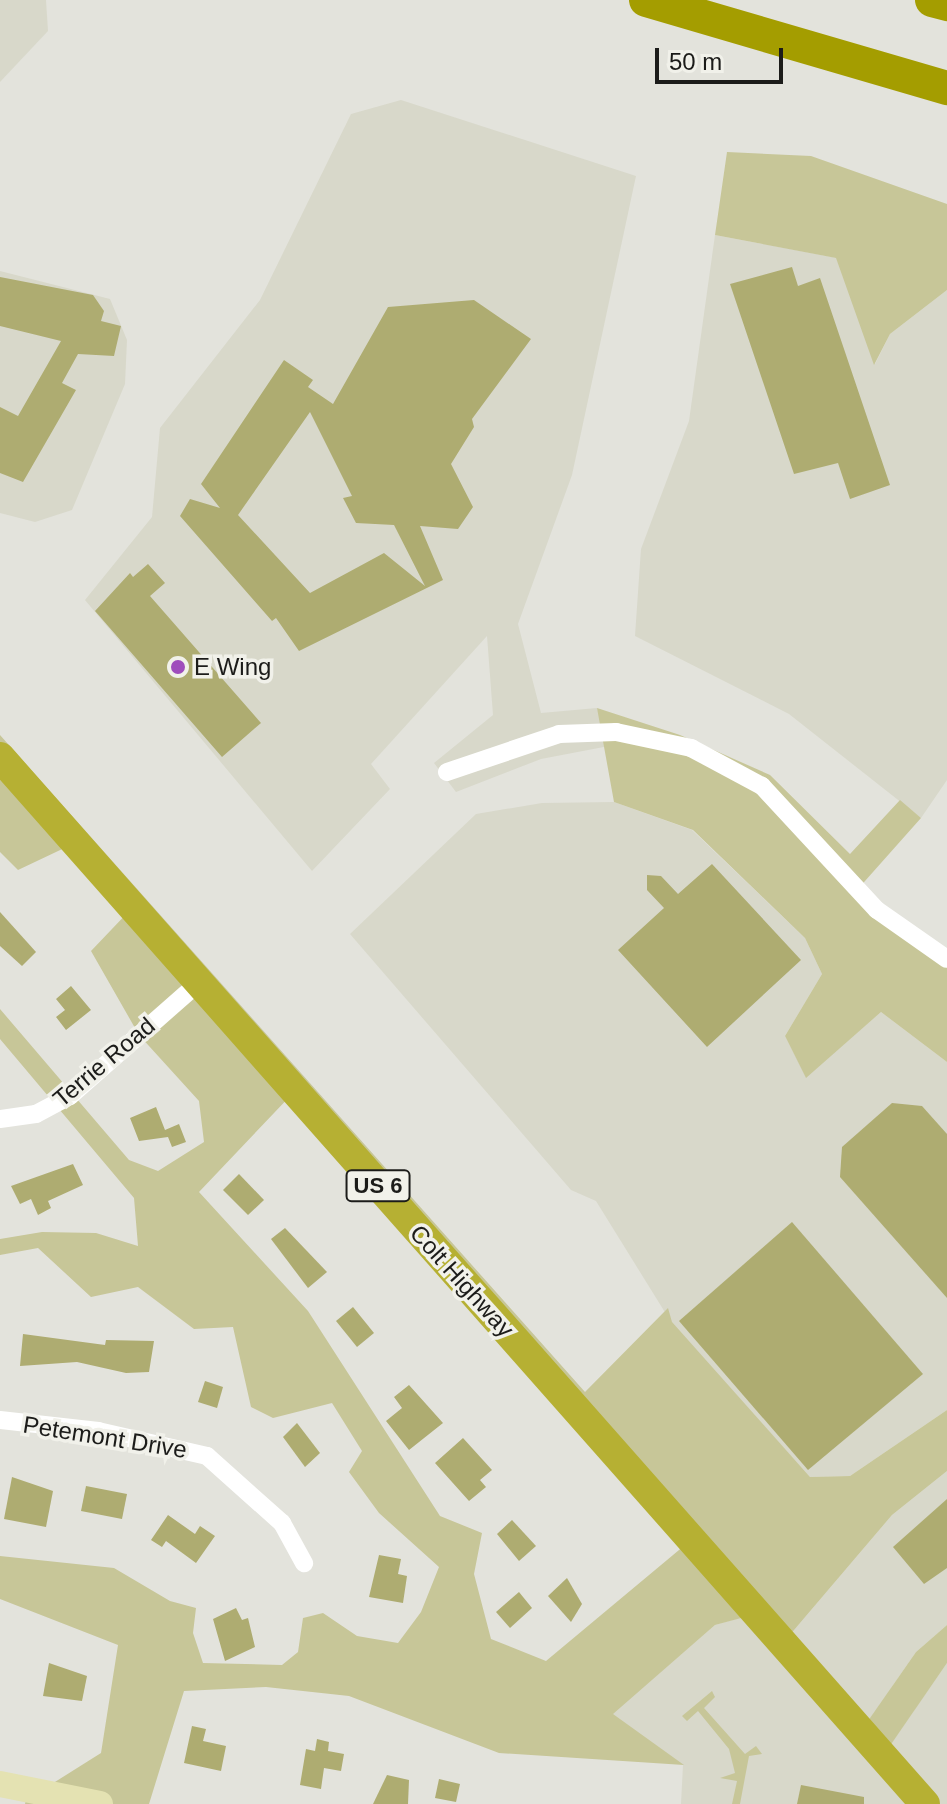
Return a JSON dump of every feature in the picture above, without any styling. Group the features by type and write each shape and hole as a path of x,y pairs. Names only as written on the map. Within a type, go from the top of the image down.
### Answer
{"highway":[{"path":"646,0 947,88"},
{"path":"932,0 947,4"},
{"name":"Colt Highway","path":"0,757 925,1804"}],"main road":[{"path":"0,1784 100,1804"}],"street":[{"path":"447,772 559,734 616,732 691,748 762,786 877,910 947,959"},
{"name":"Terrie Road","path":"0,1119 36,1114 70,1096 198,983"},
{"name":"Petemont Drive","path":"0,1420 98,1431 207,1456 282,1523 304,1563"}],"shaded area":[{"path":"0,0 46,0 48,31 0,82"},
{"path":"401,100 636,176 572,475 518,624 541,713 597,708 609,746 541,759 456,792 434,763 493,715 487,636 371,764 390,789 312,871 85,600 152,517 160,428 260,300 351,114"},
{"path":"715,235 837,258 875,364 890,334 947,290 947,780 921,818 789,714 635,636 641,549 689,421"},
{"path":"0,271 110,299 127,340 125,384 72,510 35,522 0,513"},
{"path":"614,802 692,830 805,938 822,974 785,1036 806,1077 881,1012 947,1062 947,1410 850,1476 810,1477 671,1322 596,1201 571,1190 350,934 476,814 542,803"},
{"path":"947,1471 947,1625 916,1652 891,1688 883,1755 947,1663 947,1804 681,1804 683,1765 612,1714 715,1625 756,1613 783,1643 892,1515"}],"green space":[{"path":"727,152 811,156 947,204 947,290 890,334 874,365 836,258 715,235"},
{"path":"597,708 680,735 770,775 850,854 900,800 921,818 857,890 947,959 947,1062 881,1012 806,1078 785,1036 822,974 805,938 693,830 614,802"},
{"path":"0,735 585,1392 668,1308 672,1322 810,1477 850,1476 947,1410 947,1471 892,1515 783,1643 756,1614 715,1625 613,1714 684,1765 499,1753 349,1696 266,1687 184,1691 149,1804 25,1804 28,1790 39,1792 101,1753 118,1645 0,1599 0,1556 114,1568 170,1601 196,1608 193,1633 203,1663 282,1665 298,1652 303,1618 323,1613 357,1636 398,1643 421,1612 439,1567 379,1513 349,1472 362,1451 332,1403 273,1418 251,1407 233,1327 194,1329 138,1287 91,1297 38,1248 0,1255 0,1239 42,1232 96,1233 138,1246 134,1198 0,1039 0,1009 129,1160 158,1171 204,1142 199,1101 139,1035 91,951 132,908 75,843 18,870 0,852","holes":["294,1092 691,1540 546,1661 491,1639 474,1574 482,1533 440,1516 308,1311 199,1192"]},
{"path":"947,1625 947,1663 883,1756 861,1731 916,1652"},
{"path":"712,1691 715,1697 704,1708 745,1754 756,1746 762,1754 749,1756 740,1804 732,1804 737,1781 720,1778 735,1773 729,1749 698,1711 687,1721 682,1716"}],"building":[{"path":"792,267 798,286 820,278 890,485 850,499 838,463 794,474 730,284"},
{"path":"0,277 93,295 104,311 101,321 121,326 114,356 78,354 62,383 76,390 23,482 0,473 0,407 18,416 61,341 0,326"},
{"path":"474,300 531,339 472,419 474,427 451,464 473,507 458,529 420,526 443,580 299,651 276,618 272,621 180,516 190,499 220,508 201,484 284,360 313,380 308,387 333,404 388,307","holes":["310,412 352,496 343,498 356,523 394,525 425,586 384,553 310,593 238,515"]},
{"name":"E Wing","path":"148,564 165,583 150,596 261,723 222,757 95,611 130,573 133,577"},
{"path":"712,864 801,960 707,1047 618,950 664,908 647,890 647,875 661,876 678,894"},
{"path":"0,912 36,952 22,966 0,946"},
{"path":"71,986 91,1010 66,1030 56,1017 65,1010 56,999"},
{"path":"892,1103 922,1106 947,1134 947,1298 840,1177 842,1147"},
{"path":"156,1107 165,1130 179,1124 186,1142 172,1147 168,1137 139,1141 130,1118"},
{"path":"73,1164 83,1185 48,1201 51,1208 38,1215 31,1199 20,1204 11,1186"},
{"path":"239,1174 264,1200 248,1215 223,1190"},
{"path":"792,1222 923,1374 808,1470 679,1321"},
{"path":"285,1228 327,1272 308,1288 271,1239"},
{"path":"353,1307 374,1333 357,1347 336,1321"},
{"path":"23,1334 105,1345 106,1340 154,1341 149,1372 126,1373 77,1362 20,1366"},
{"path":"205,1381 223,1387 217,1408 198,1402"},
{"path":"409,1385 443,1423 409,1450 386,1421 402,1408 394,1397"},
{"path":"297,1423 320,1453 305,1467 283,1437"},
{"path":"463,1438 492,1470 480,1480 486,1487 469,1501 435,1463"},
{"path":"12,1477 53,1491 46,1527 4,1519"},
{"path":"86,1486 127,1494 122,1519 81,1511"},
{"path":"947,1499 947,1568 924,1584 893,1547"},
{"path":"168,1515 195,1534 200,1526 215,1536 196,1563 166,1541 162,1547 151,1540"},
{"path":"512,1520 536,1546 519,1561 497,1534"},
{"path":"379,1555 401,1559 398,1574 407,1576 403,1603 369,1597"},
{"path":"567,1578 582,1604 571,1622 548,1596"},
{"path":"519,1592 532,1608 510,1628 496,1612"},
{"path":"236,1608 242,1620 248,1618 255,1647 225,1661 213,1619"},
{"path":"49,1663 87,1676 82,1701 43,1696"},
{"path":"192,1726 206,1729 203,1741 226,1746 221,1771 184,1763"},
{"path":"317,1739 329,1742 328,1751 344,1754 341,1771 324,1768 321,1789 300,1785 306,1749 315,1751"},
{"path":"387,1775 409,1780 408,1804 373,1804"},
{"path":"439,1779 460,1784 456,1802 435,1798"},
{"path":"801,1785 864,1797 864,1804 797,1804"}],"place":[{"name":"E Wing","path":"178,667"}]}
